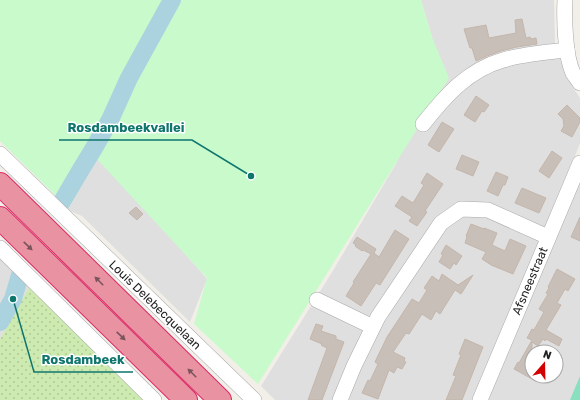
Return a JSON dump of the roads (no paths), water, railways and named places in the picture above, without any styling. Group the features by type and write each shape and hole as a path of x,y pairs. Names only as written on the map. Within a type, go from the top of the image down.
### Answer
{"highway":[{"path":"0,184 220,400"},
{"path":"0,218 186,400"}],"street":[{"path":"565,0 567,50 572,72 580,83"},
{"path":"423,124 454,88 480,69 504,59 529,54 567,50"},
{"name":"Louis Delebecquelaan","path":"0,154 254,400"},
{"name":"Afsneestraat","path":"480,400 580,163"},
{"path":"340,400 354,366 378,317 441,223 461,209 488,210 548,237"},
{"path":"0,248 154,400"},
{"path":"317,300 373,327"}],"waterway":[{"path":"60,205 110,120 129,78 172,0"},
{"path":"0,322 13,299 20,275"}],"place":[{"name":"Rosdambeekvallei","path":"251,176"},
{"name":"Rosdambeek","path":"13,299"}]}
